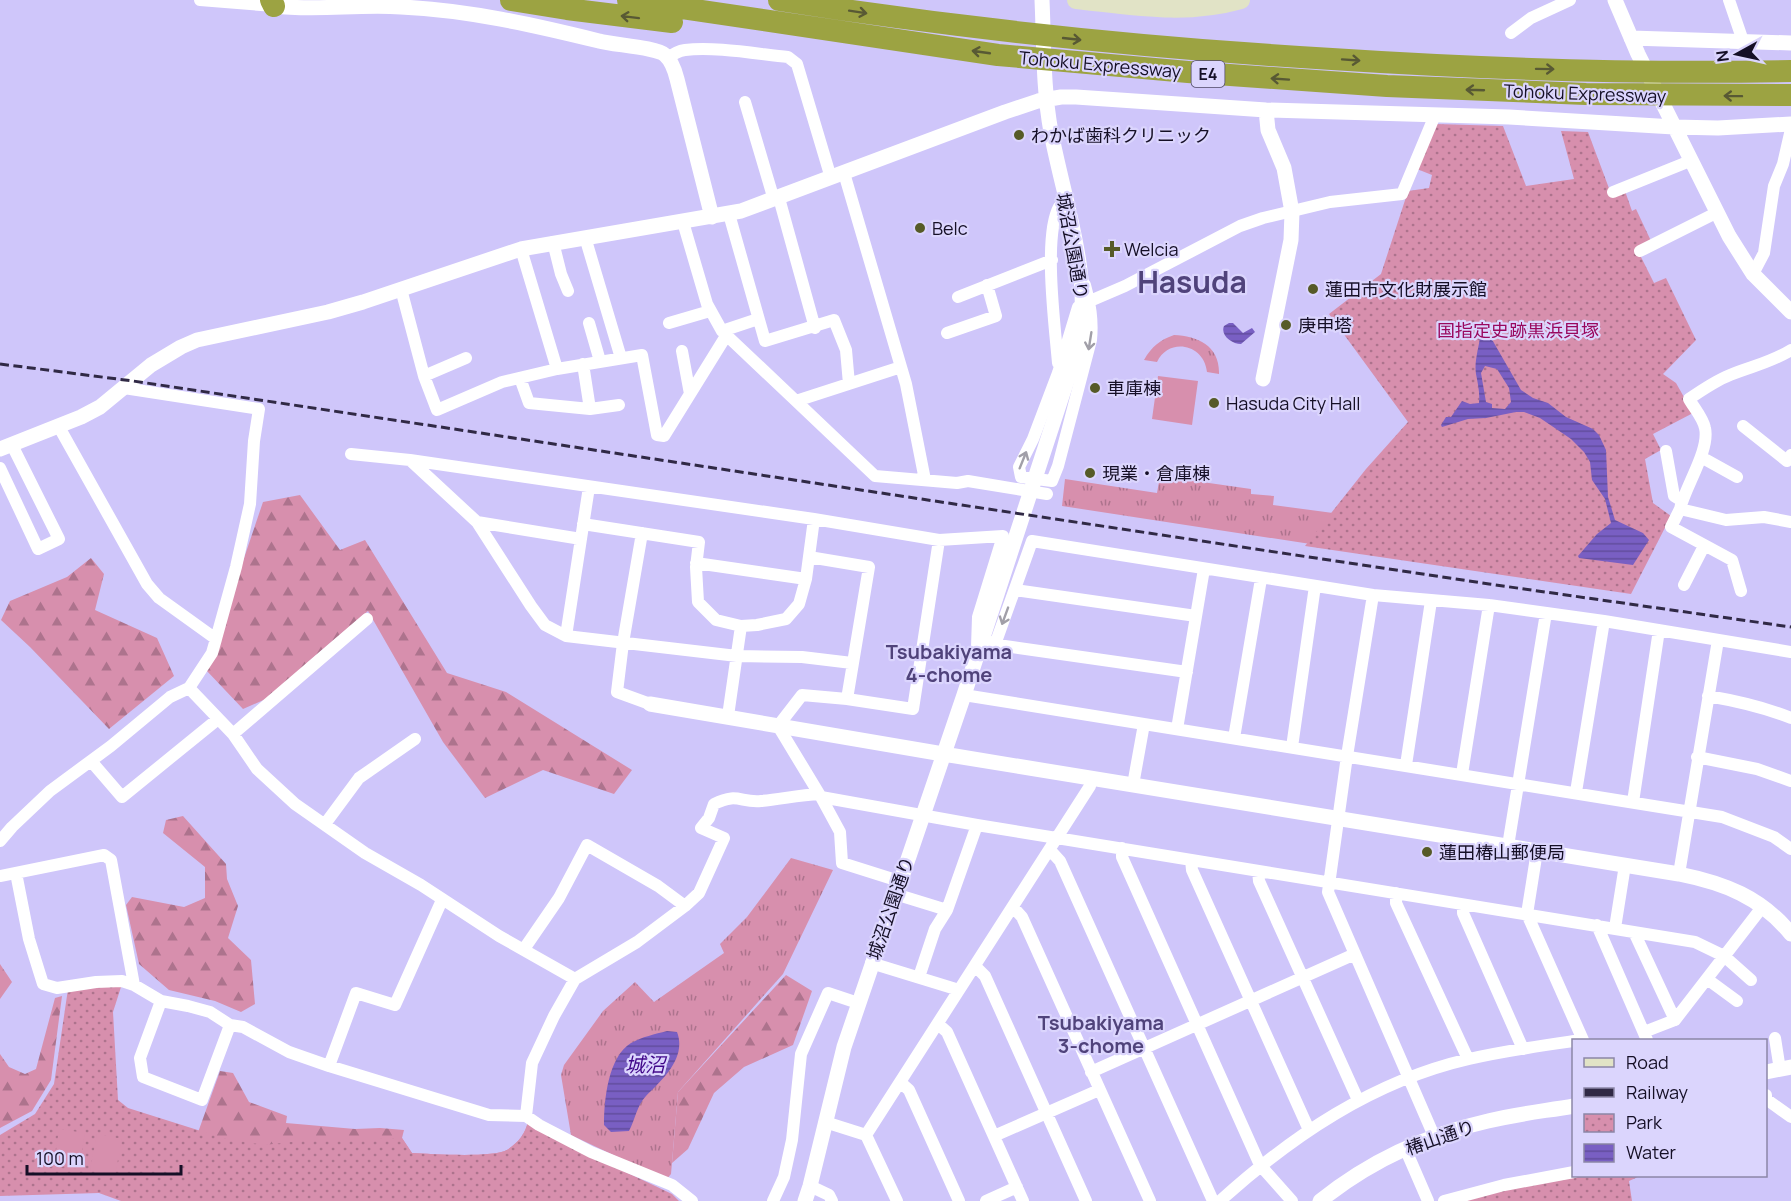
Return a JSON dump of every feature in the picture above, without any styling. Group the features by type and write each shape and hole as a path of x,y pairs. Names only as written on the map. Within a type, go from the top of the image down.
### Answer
{"highway":[{"path":"511,0 743,30 856,35"},
{"name":"Tohoku Expressway","path":"628,0 998,55 1188,72 1388,86 1586,94 1791,95"},
{"name":"Tohoku Expressway","path":"780,0 973,28 1209,51 1508,68 1791,71"}],"main road":[{"path":"1076,0 1171,10 1203,8 1240,0"}],"street":[{"path":"200,0 272,3 294,8 403,7 457,12 562,31 608,44 657,51 668,58 677,79 712,217"},
{"path":"1511,33 1532,18 1570,0"},
{"path":"1615,0 1638,54 1716,213 1753,274 1791,312"},
{"path":"1729,0 1743,41"},
{"name":"城沼公園通り","path":"805,1201 844,1047 858,1003 964,695 1079,344 1086,296 1046,100 1042,5"},
{"path":"1632,38 1791,43"},
{"path":"668,58 684,50 706,50 788,57 797,64 901,367 925,480"},
{"path":"0,468 38,549 59,539 6,447 59,427 100,406 151,365 181,347 197,340 328,312 521,249 729,214 777,199 1005,112 1046,100 1076,97 1266,110 1509,117 1674,128 1791,127 1783,164 1774,186 1764,253 1753,274"},
{"path":"745,102 777,199 814,328"},
{"path":"1263,379 1291,240 1292,212 1284,168 1268,130 1266,110"},
{"path":"1086,296 1125,286 1240,226 1263,218 1330,202 1401,194 1435,115"},
{"path":"1613,192 1690,161"},
{"path":"1058,373 1052,260 1056,213 1059,207 1067,204"},
{"path":"1640,251 1716,213"},
{"path":"729,214 765,341 814,328 834,320 846,350 849,384"},
{"path":"683,222 698,278 710,311 724,334 875,476 957,483 968,481 1047,494"},
{"path":"585,237 621,358"},
{"path":"553,242 568,291"},
{"path":"521,249 557,369"},
{"path":"958,297 1052,260"},
{"path":"947,333 996,316 987,285"},
{"path":"401,289 424,376 437,410 502,382 557,369 642,355 657,435 664,436 724,334 758,319"},
{"path":"1086,296 1093,323 1090,347 1066,440 1052,481 1021,477 1019,466 1033,439 1076,317 1086,296"},
{"path":"669,323 710,311"},
{"path":"589,323 600,361"},
{"path":"1741,591 1731,560 1671,527 1701,457 1706,433 1689,399 1714,382 1733,373 1762,365 1791,350"},
{"path":"682,351 690,394"},
{"path":"424,376 466,358"},
{"path":"583,364 590,409"},
{"path":"796,401 901,367"},
{"path":"520,378 529,403 590,409 619,405"},
{"path":"0,841 50,790 170,697 189,688 212,653 236,567 250,504 254,441 260,409 124,388"},
{"path":"1743,426 1787,461 1791,455"},
{"path":"59,427 147,584 159,598 216,639"},
{"path":"1666,452 1674,495 1681,505 1726,520 1764,517 1791,522"},
{"path":"351,454 410,460 589,486 939,540 1003,536 978,617 977,656"},
{"path":"1701,457 1737,477"},
{"path":"410,460 477,522 545,625 566,636 737,656 802,657 852,663"},
{"path":"566,636 589,486"},
{"path":"583,524 699,542 696,563 699,602 716,620 741,626 786,619 799,604 806,579 814,519"},
{"path":"477,522 581,538"},
{"path":"642,533 617,692 650,704 1679,874 1718,883 1742,893 1763,906 1791,934"},
{"path":"778,726 802,695 847,699 913,710 939,540"},
{"path":"977,656 997,639 1032,542 1374,595 1489,606 1604,621 1791,652"},
{"path":"1684,585 1704,546"},
{"path":"809,557 869,567 847,699"},
{"path":"696,563 806,579"},
{"path":"1178,729 1204,569"},
{"path":"1234,738 1261,579"},
{"path":"1292,747 1315,586"},
{"path":"1015,590 1196,616"},
{"path":"1374,595 1347,756 1328,892 1434,1136"},
{"path":"1406,765 1431,601"},
{"path":"1462,774 1489,606"},
{"path":"1508,846 1546,613"},
{"path":"233,734 367,619"},
{"path":"1576,792 1604,621"},
{"path":"728,716 741,626"},
{"path":"1633,801 1659,630"},
{"path":"1679,874 1718,640"},
{"path":"991,644 1187,672"},
{"path":"189,688 233,734 257,769 295,804 364,853 575,980"},
{"path":"964,695 1722,817 1774,837 1791,849"},
{"path":"1708,696 1775,711 1791,718"},
{"path":"91,760 122,797 218,719"},
{"path":"1133,785 1144,724"},
{"path":"778,726 840,832 842,863 947,910"},
{"path":"324,824 360,778 415,739"},
{"path":"1697,757 1757,769 1791,781"},
{"path":"866,1135 1058,838 1090,786 1091,778"},
{"path":"526,1116 532,1063 554,1016 575,980 637,942 699,893 723,838 701,828 709,818 714,804 727,798 759,801 794,795 820,795 977,825 1695,942 1724,956 1751,980"},
{"path":"919,977 934,929 947,910 977,825"},
{"path":"524,949 559,898 587,846 658,886 685,906"},
{"path":"1122,848 1122,857 1260,1165 1292,1201"},
{"path":"1050,850 1060,861 1213,1201"},
{"path":"1537,851 1527,914 1579,1039"},
{"path":"0,876 104,855 111,860 134,985"},
{"path":"1191,860 1192,870 1309,1130"},
{"path":"1615,928 1625,865"},
{"path":"1258,871 1259,881 1358,1100"},
{"path":"16,873 29,939 43,984 57,988 122,981 134,985 161,1001 210,1012 230,1025 243,1027 290,1052 329,1066 489,1115 526,1116 591,1152 672,1185 692,1201"},
{"path":"1396,893 1396,903 1468,1059"},
{"path":"329,1066 356,993 394,1005 442,900"},
{"path":"1463,905 1463,913 1523,1049"},
{"path":"1597,925 1646,1036 1675,1020 1763,906"},
{"path":"1013,907 1022,917 1150,1201"},
{"path":"1634,932 1675,1020"},
{"path":"1091,1072 1355,954"},
{"path":"871,963 959,990"},
{"path":"975,966 985,976 1086,1201"},
{"path":"1707,979 1737,1001"},
{"path":"773,1201 784,1177 792,1140 801,1054 814,1023 828,993 858,1003"},
{"path":"161,1001 140,1058 143,1077 202,1100 230,1025"},
{"path":"938,1023 947,1032 1023,1201"},
{"path":"1774,1038 1779,1070"},
{"path":"1221,1201 1260,1165 1309,1130 1358,1100 1410,1078 1468,1059 1572,1041"},
{"path":"900,1082 909,1090 959,1201"},
{"path":"994,1136 1099,1090"},
{"path":"1767,1100 1791,1117"},
{"name":"椿山通り","path":"1320,1201 1379,1160 1434,1136 1488,1120 1572,1106"},
{"path":"825,1122 866,1135 897,1201"},
{"path":"1405,1148 1428,1201"},
{"path":"1444,1201 1504,1185 1572,1172"},
{"path":"810,1186 829,1195 832,1201"},
{"path":"986,1201 1017,1188"}],"green space":[{"name":"国指定史跡黒浜貝塚","path":"1436,124 1503,126 1526,186 1574,179 1561,131 1588,132 1610,191 1625,191 1632,211 1636,209 1651,241 1637,249 1654,283 1666,278 1696,340 1663,374 1676,383 1693,413 1653,434 1661,450 1645,459 1653,503 1671,516 1631,594 1305,546 1366,469 1408,422 1329,314 1381,274 1408,191 1429,188 1432,175 1417,169"},
{"path":"1174,335 1199,340 1206,344 1216,356 1219,374 1207,372 1200,355 1185,347 1169,349 1157,362 1144,360 1157,344"},
{"path":"1158,376 1198,381 1192,425 1152,419"},
{"path":"1160,476 1251,489 1251,494 1274,496 1273,505 1348,515 1343,549 1062,506 1065,479 1157,493"},
{"path":"300,495 340,550 365,540 447,673 506,692 632,770 614,794 543,770 485,798 443,742 368,611 308,662 277,694 243,709 206,670 263,502"},
{"path":"91,558 104,574 95,610 157,638 174,676 109,729 1,620 10,601 67,577"},
{"path":"183,816 226,864 227,879 238,906 228,938 251,960 255,1004 241,1012 215,1001 169,990 139,964 126,905 132,897 184,907 205,898 205,867 163,833 166,820"},
{"path":"791,858 833,870 783,974 678,1092 671,1174 666,1180 571,1135 561,1075 564,1065 603,1011 635,982 654,1002 724,953 720,944 747,917"},
{"path":"0,964 12,982 0,999"},
{"path":"786,975 812,991 793,1045 744,1067 714,1093 688,1149 672,1163 678,1092"},
{"path":"100,984 121,987 113,1012 118,1100 128,1108 223,1138 264,1145 300,1141 402,1138 412,1153 447,1155 489,1154 507,1150 521,1137 528,1121 548,1135 672,1194 679,1201 121,1201 99,1193 0,1196 0,1135 35,1114 54,1084 68,989"},
{"path":"62,996 51,1080 32,1111 0,1128 0,1054 9,1067 25,1074 36,1069 55,998"},
{"path":"220,1071 233,1073 249,1102 287,1116 286,1123 355,1129 404,1130 402,1138 412,1153 489,1154 507,1150 518,1141 528,1121 533,1132 491,1163 305,1160 196,1138"},
{"path":"59,1129 85,1133 79,1169 54,1165"},
{"path":"97,1134 122,1139 115,1175 90,1170"},
{"path":"1572,1177 1638,1177 1629,1181 1632,1201 1460,1201 1496,1190"}],"water":[{"path":"1233,323 1243,333 1252,328 1255,332 1241,344 1234,342 1224,333 1224,326"},
{"path":"1487,334 1490,336 1521,390 1533,398 1548,403 1566,417 1593,429 1599,435 1606,450 1608,497 1615,520 1643,533 1649,540 1633,565 1579,558 1578,556 1597,534 1611,523 1605,499 1592,480 1590,462 1571,439 1540,418 1524,412 1468,419 1442,427 1446,417 1451,417 1462,401 1470,404 1479,403 1476,359 1480,336","holes":["1485,366 1497,369 1509,388 1511,402 1505,409 1492,408 1492,404 1486,402 1481,373"]},
{"name":"城沼","path":"667,1031 677,1032 679,1051 676,1059 659,1083 643,1100 629,1131 611,1132 604,1125 605,1104 609,1080 617,1058 631,1043"}],"railway":[{"path":"0,364 133,381 1791,627"}],"place":[{"name":"わかば歯科クリニック","path":"1019,135"},
{"name":"Belc","path":"920,228"},
{"name":"Welcia","path":"1112,249"},
{"name":"蓮田市文化財展示館","path":"1313,289"},
{"name":"庚申塔","path":"1286,325"},
{"name":"車庫棟","path":"1095,388"},
{"name":"Hasuda City Hall","path":"1214,403"},
{"name":"現業・倉庫棟","path":"1090,473"},
{"name":"蓮田椿山郵便局","path":"1427,852"}],"district":[{"name":"Hasuda","path":"1192,281"},
{"name":"Tsubakiyama 4-chome","path":"949,662"},
{"name":"Tsubakiyama 3-chome","path":"1101,1034"}]}
